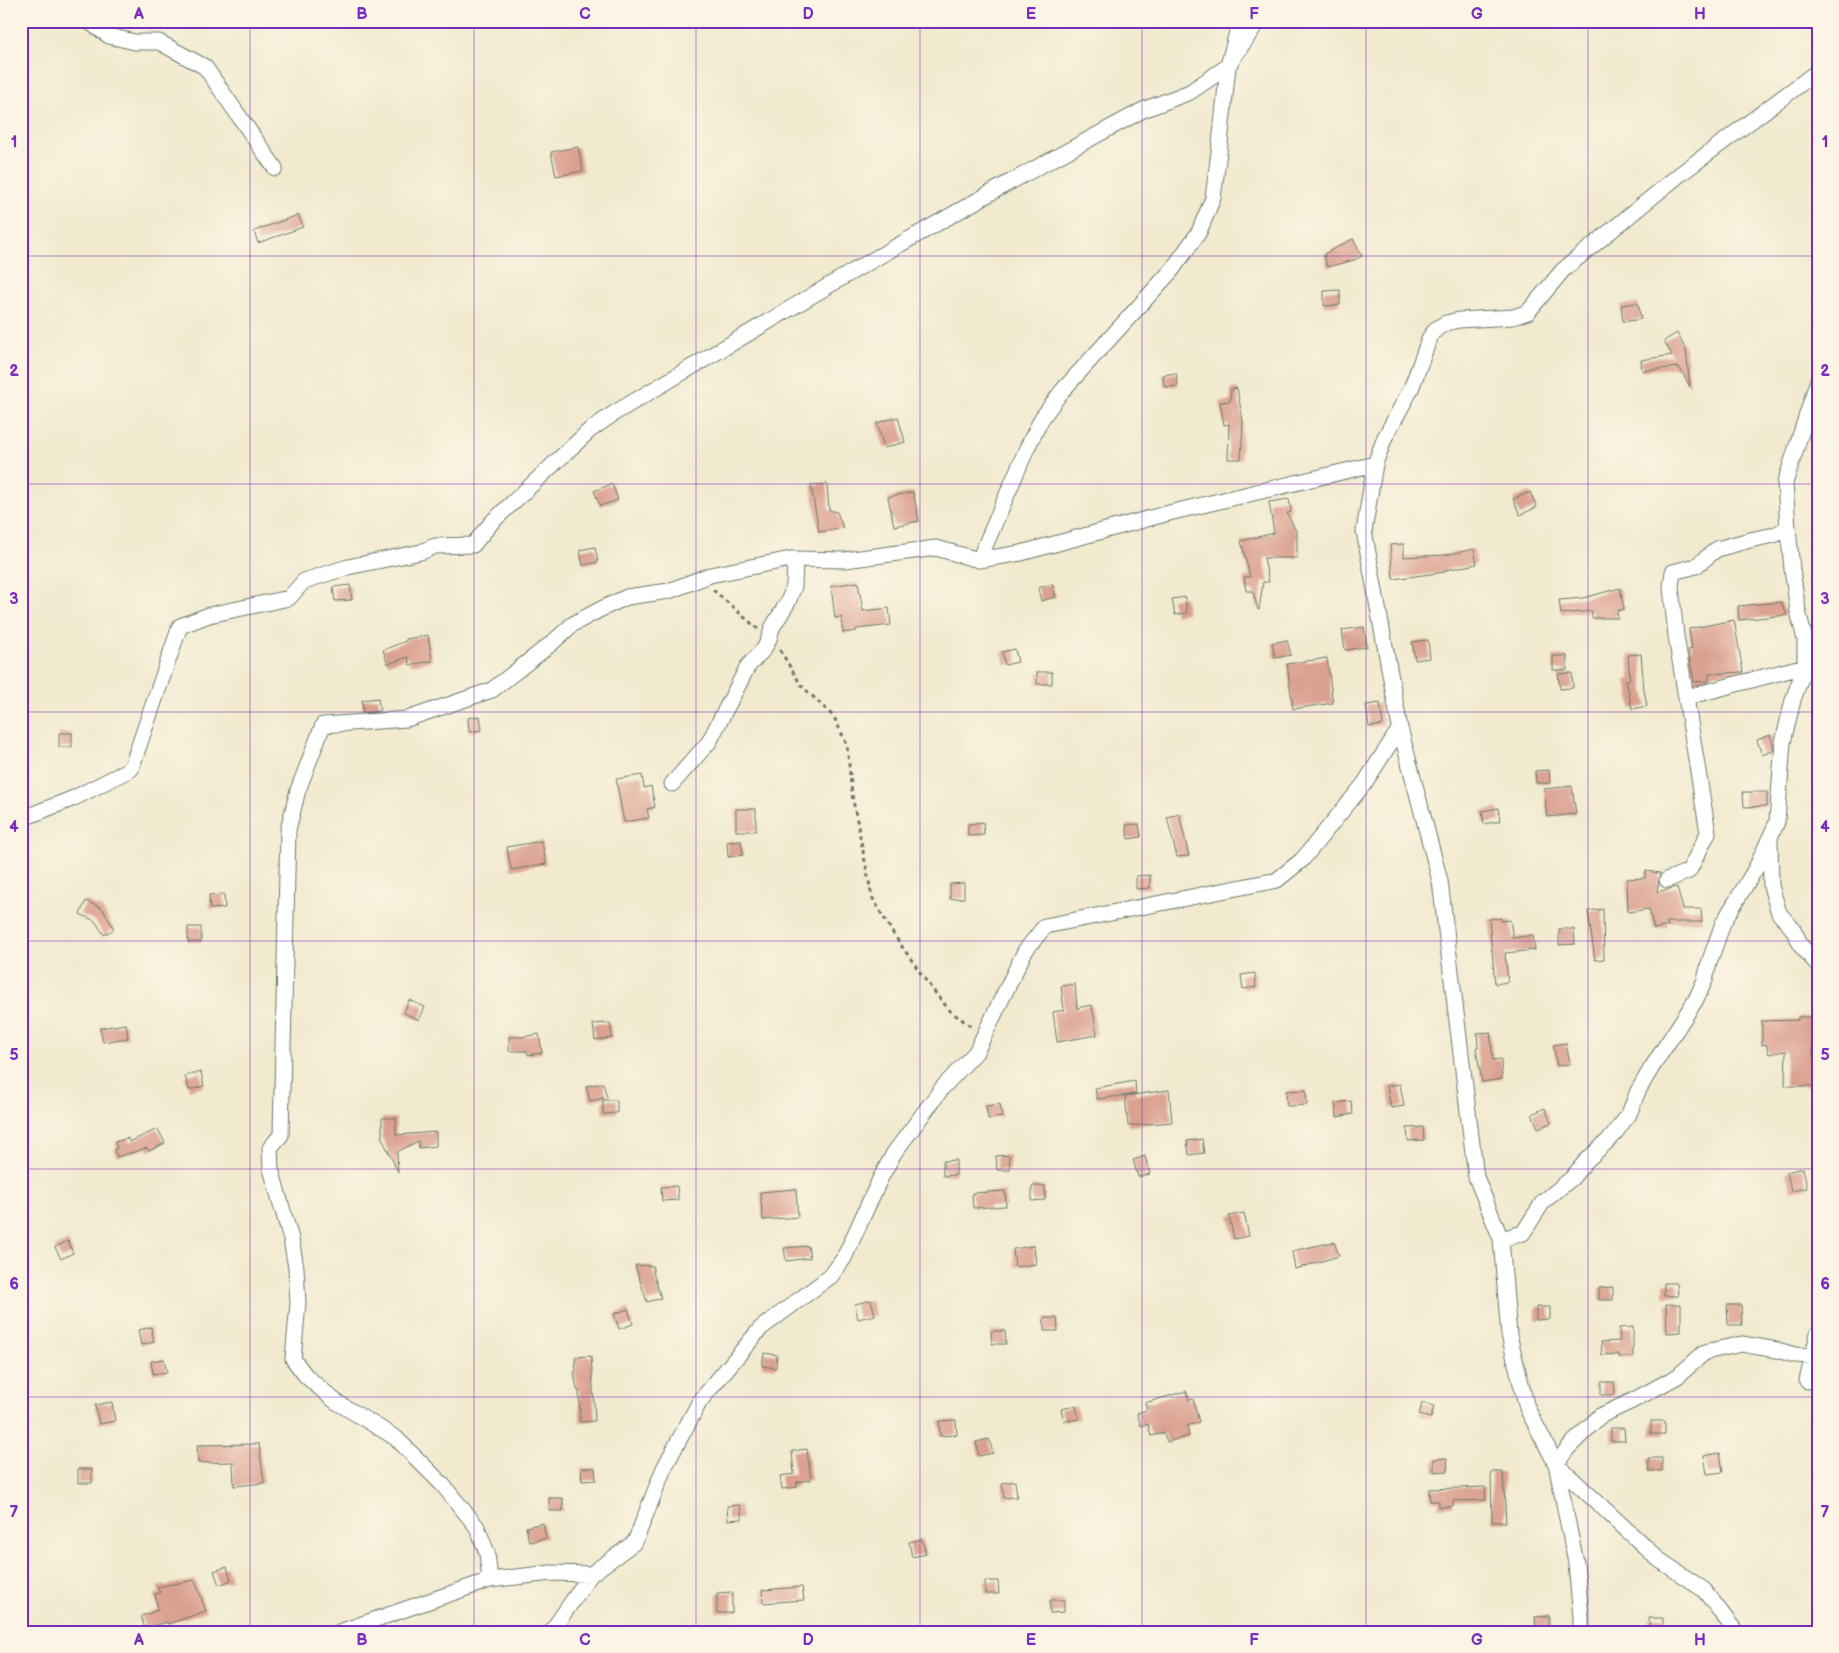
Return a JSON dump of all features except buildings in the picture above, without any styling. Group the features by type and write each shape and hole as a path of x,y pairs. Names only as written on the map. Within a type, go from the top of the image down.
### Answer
{"street":[{"path":"88,21 108,36 135,42 159,42 205,67 275,168"},
{"path":"979,560 1026,448 1042,418 1062,390 1172,270 1199,232 1213,198 1228,66 1240,21"},
{"path":"21,819 74,798 131,770 180,626 209,615 290,598 304,581 348,567 421,552 435,546 473,545 492,522 590,430 616,412 1001,186 1143,110 1190,92 1228,66 1258,21"},
{"path":"1580,1632 1581,1618 1576,1563 1556,1464 1527,1408 1510,1334 1501,1238 1476,1177 1440,881 1400,728 1364,531 1375,464 1385,437 1411,389 1430,338 1436,329 1446,323 1459,320 1512,317 1528,312 1563,270 1679,174 1818,70"},
{"path":"1501,1238 1523,1233 1543,1202 1572,1178 1586,1161 1612,1137 1629,1114 1638,1092 1652,1067 1695,1001 1706,980 1709,963 1723,924 1756,868 1777,822 1783,742 1793,700 1805,666 1805,640 1798,611 1792,568 1784,483 1818,380"},
{"path":"490,1580 487,1553 477,1527 442,1484 396,1438 334,1401 306,1376 293,1359 298,1303 296,1268 291,1239 271,1169 270,1148 281,1135 288,830 298,790 323,725 408,719 492,690 573,624 587,616 627,597 669,591 710,575 795,559 845,560 936,548 979,560 1021,553 1169,513 1375,464"},
{"path":"1667,880 1689,871 1708,833 1676,636 1671,587 1673,572 1696,566 1717,549 1774,535 1788,528"},
{"path":"672,784 709,742 748,666 764,649 772,628 788,602 794,586 795,559"},
{"path":"1687,697 1805,666"},
{"path":"551,1632 591,1574 636,1542 664,1468 700,1401 761,1328 831,1276 844,1258 894,1153 943,1087 976,1052 1025,951 1045,926 1277,880 1302,860 1364,784 1400,728"},
{"path":"1770,837 1771,886 1779,913 1793,928 1802,948 1818,965"},
{"path":"1807,1381 1818,1333"},
{"path":"1556,1464 1568,1448 1600,1416 1632,1402 1678,1376 1705,1352 1742,1344 1794,1355 1812,1356"},
{"path":"1556,1464 1658,1559 1704,1590 1736,1632"},
{"path":"339,1632 490,1580 551,1573 591,1574"}],"path":[{"path":"702,579 723,601 777,645 801,685 834,717 847,745 852,795 872,897 894,935 929,985 951,1012 984,1035"}]}
